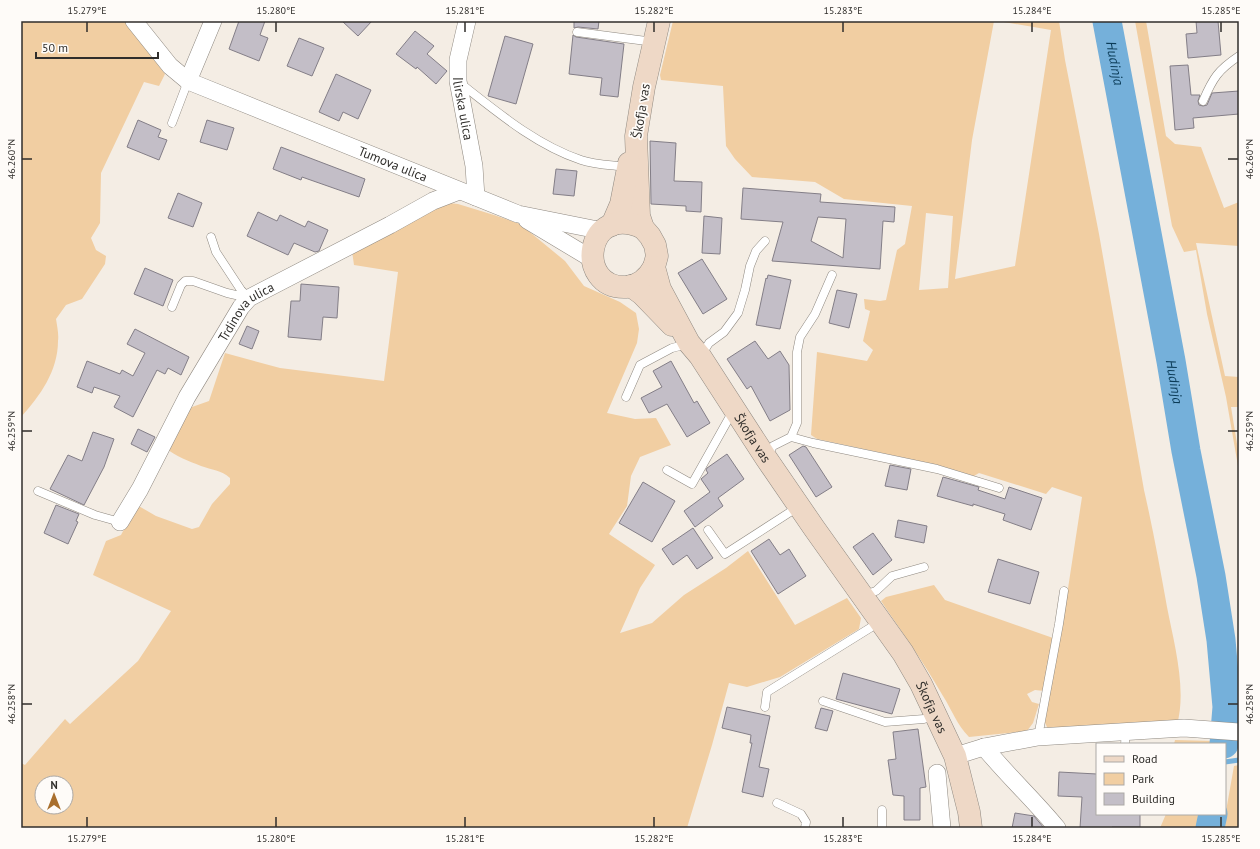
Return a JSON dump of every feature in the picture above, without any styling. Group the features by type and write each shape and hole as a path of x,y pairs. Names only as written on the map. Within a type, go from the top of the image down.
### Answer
{"main road":[{"name":"Škofja vas","path":"659,21 644,87 636,136 639,216 643,228 655,245 656,256 654,267 660,289 695,350 766,458 907,659 921,684 955,756 969,812 971,828"},
{"path":"636,136 621,204 607,228 597,238 592,249 592,259 595,270 602,278 610,284 621,287 631,286 641,282 649,276 654,267"},
{"path":"607,228 622,222 643,228"},
{"path":"631,286 642,294 695,350"}],"street":[{"name":"Tumova ulica","path":"134,21 170,66 188,81 518,214 607,228"},
{"path":"188,81 213,21"},
{"name":"Ilirska ulica","path":"467,21 458,60 458,81 474,166 476,197"},
{"name":"Trdinova ulica","path":"120,522 140,489 187,397 241,307 249,298 433,201 459,190"},
{"path":"518,214 592,259"},
{"path":"955,756 984,747 1038,737 1125,738 1184,728 1239,732"},
{"path":"984,747 1046,814 1057,828"},
{"path":"937,773 942,828"}],"lane":[{"path":"577,32 654,42"},
{"path":"1203,101 1211,82 1220,70 1239,56"},
{"path":"172,123 188,81"},
{"path":"458,81 504,117 547,145 582,160 628,167"},
{"path":"211,237 216,252 241,290 249,298"},
{"path":"626,397 640,365 672,348 695,350 724,332 738,313 750,266 756,251 765,241"},
{"path":"766,458 773,446 791,437 797,423 797,352 800,336 815,314 832,275"},
{"path":"172,307 181,285 185,281 193,281 227,293 249,298"},
{"path":"667,470 692,484 734,409"},
{"path":"791,437 937,469 999,488"},
{"path":"38,491 95,515 120,522"},
{"path":"708,530 726,554 799,506"},
{"path":"862,595 876,591 892,576 924,567"},
{"path":"1038,737 1064,591"},
{"path":"765,707 767,692 870,628 880,620"},
{"path":"823,701 884,722 924,719 936,715"},
{"path":"777,803 801,814 806,822 805,828"},
{"path":"882,810 882,828"}],"green space":[{"path":"21,21 125,21 165,74 159,86 144,82 101,173 100,223 91,238 96,250 106,256 105,264 82,299 66,305 56,319 58,336 55,363 41,392 21,417"},
{"path":"673,21 994,21 972,140 955,279 1015,266 1051,30 998,21 1059,21 1065,60 1099,234 1144,490 1176,651 1181,696 1177,725 1048,729 1044,721 1063,621 1082,497 1052,487 1046,494 979,473 974,476 938,465 817,439 811,435 817,352 867,361 873,350 863,341 870,311 865,309 864,299 880,301 886,300 897,250 905,244 912,206 844,199 815,182 752,177 735,159 726,146 723,86 661,80 660,75","holes":["926,213 953,216 948,288 919,290"]},
{"path":"1135,21 1146,21 1166,136 1175,144 1201,147 1224,208 1239,202 1239,246 1196,243 1225,376 1239,377 1239,407 1231,407 1239,456 1239,472 1226,397 1207,314 1196,250 1184,252 1172,226"},
{"path":"449,203 458,204 520,224 565,261 584,286 620,302 636,313 639,329 637,343 607,413 635,419 656,418 671,445 640,457 631,476 627,506 609,534 655,565 640,588 620,633 652,623 684,595 726,568 748,551 795,625 847,598 861,618 859,629 780,677 747,687 729,683 687,828 21,828 21,763 25,765 65,719 70,724 138,661 171,611 93,575 106,541 121,535 137,505 156,516 192,529 199,527 212,504 230,484 230,478 223,473 187,460 165,448 177,423 192,407 209,401 225,353 280,368 384,381 398,272 354,265 352,251 417,216"},
{"path":"934,585 945,600 1053,638 1044,691 1035,690 1027,694 1032,702 1039,704 1033,723 1027,731 969,737 961,728 913,648 881,601 886,597"},
{"path":"1175,740 1214,741 1213,743 1174,743"},
{"path":"1239,765 1239,828 1223,828 1226,815 1234,766"},
{"path":"1166,815 1204,815 1201,828 1160,828"}],"building":[{"path":"239,21 265,21 260,35 268,38 259,61 229,49"},
{"path":"342,21 372,21 358,36"},
{"path":"574,21 599,21 598,29 574,28"},
{"path":"1196,21 1218,21 1221,55 1188,58 1186,34 1197,33"},
{"path":"415,31 434,46 427,54 447,71 436,84 417,67 416,69 396,54"},
{"path":"573,35 576,37 624,44 618,97 600,95 602,78 569,74"},
{"path":"505,36 533,44 516,104 488,96"},
{"path":"299,38 324,48 312,76 287,66"},
{"path":"1188,65 1191,95 1200,95 1198,101 1199,105 1207,105 1212,93 1239,91 1239,114 1193,118 1194,128 1175,130 1170,66"},
{"path":"336,74 371,90 358,119 343,112 339,121 319,112"},
{"path":"138,120 161,130 158,137 167,140 159,160 127,147"},
{"path":"207,120 234,128 227,150 200,142"},
{"path":"650,141 676,143 674,181 702,182 701,212 686,211 686,206 651,204"},
{"path":"281,147 365,179 359,197 302,177 301,180 273,169"},
{"path":"556,169 577,171 574,196 553,194"},
{"path":"743,188 821,194 820,202 895,207 894,222 883,221 880,269 772,261 783,222 741,219","holes":["818,217 846,219 843,258 811,241"]},
{"path":"178,193 202,203 193,227 168,218"},
{"path":"258,212 277,221 280,215 305,227 308,221 328,230 319,251 315,252 294,243 288,255 247,236"},
{"path":"704,216 722,218 720,254 702,253"},
{"path":"702,259 727,299 703,314 678,273"},
{"path":"145,268 173,280 163,306 134,294"},
{"path":"768,275 791,280 780,329 756,325 766,278 767,279"},
{"path":"301,284 339,287 337,318 323,317 321,340 288,337 291,301 300,301"},
{"path":"837,290 857,294 849,328 829,323"},
{"path":"247,326 259,331 252,349 239,344"},
{"path":"135,329 189,357 181,375 168,368 165,374 157,370 133,417 114,407 120,396 94,387 92,393 77,387 87,361 120,374 122,370 133,376 145,353 127,344"},
{"path":"755,341 768,359 780,351 789,365 790,410 770,421 751,386 747,389 727,359"},
{"path":"671,361 694,403 697,401 710,423 687,437 667,404 649,413 641,398 662,387 653,371"},
{"path":"138,429 155,437 147,452 131,444"},
{"path":"93,432 114,439 104,467 84,505 50,489 68,455 82,461"},
{"path":"803,446 806,447 832,487 816,497 789,455"},
{"path":"727,454 744,479 718,498 723,506 695,527 684,511 710,492 701,479 708,473 706,470 707,468"},
{"path":"890,465 911,469 907,490 885,486"},
{"path":"943,477 979,487 978,490 1005,499 1009,487 1042,498 1031,530 1003,520 1005,514 973,504 973,506 937,496"},
{"path":"643,482 675,501 652,542 619,523"},
{"path":"56,505 79,514 76,521 78,522 68,544 44,533"},
{"path":"898,520 927,526 924,543 895,537"},
{"path":"693,528 713,558 697,569 687,555 673,565 662,549"},
{"path":"873,533 892,560 873,575 853,547"},
{"path":"769,539 780,555 789,549 806,576 778,594 751,551"},
{"path":"998,559 1039,572 1030,604 988,592"},
{"path":"843,673 900,689 892,714 836,699"},
{"path":"727,707 770,716 759,767 769,769 763,797 742,792 752,743 750,743 751,735 722,728"},
{"path":"821,708 833,711 827,731 815,728"},
{"path":"918,729 926,787 920,788 920,820 904,820 904,796 893,795 888,760 896,759 893,732"},
{"path":"1059,772 1096,774 1096,815 1140,815 1140,827 1080,828 1082,797 1058,796"},
{"path":"1015,813 1034,816 1044,828 1012,828"}],"waterway":[{"name":"Hudinja","path":"1107,21 1171,361 1186,451 1211,576 1221,640 1227,707 1224,743"},
{"path":"1226,762 1239,760"},
{"name":"Hudinja","path":"1210,828 1213,815"}]}
